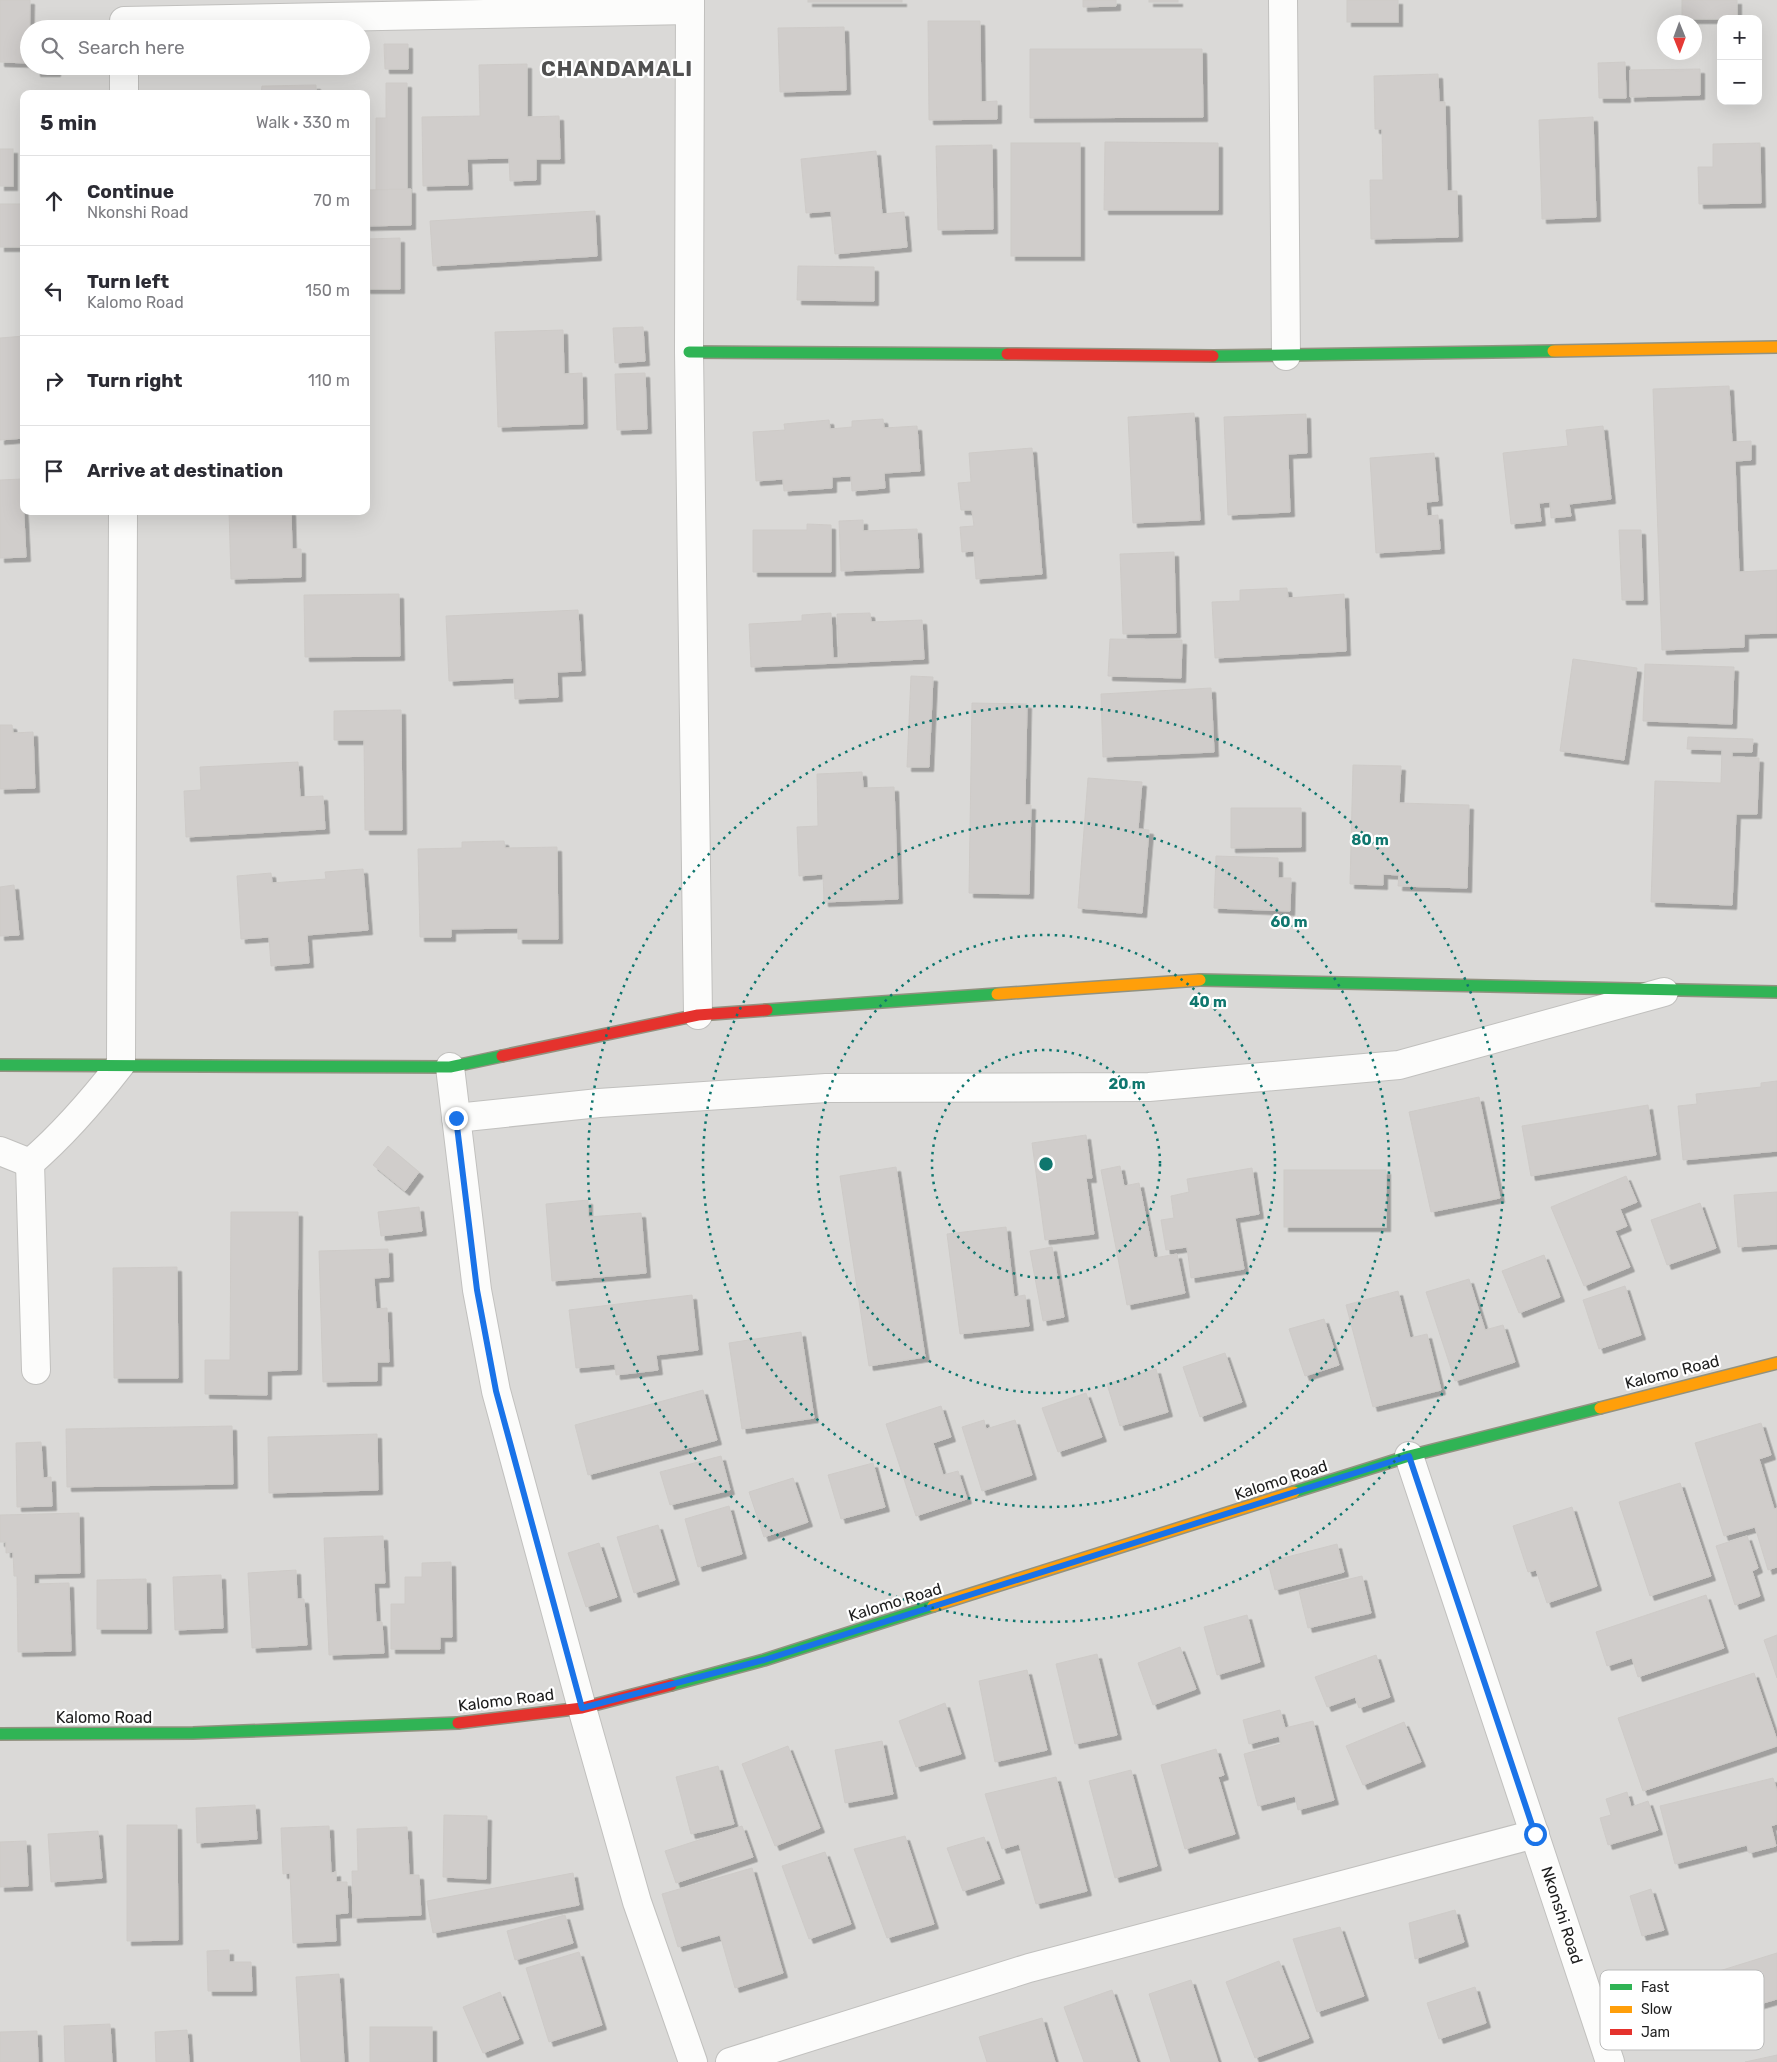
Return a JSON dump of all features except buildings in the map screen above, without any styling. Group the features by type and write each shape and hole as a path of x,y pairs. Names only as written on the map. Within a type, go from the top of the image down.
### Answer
{"street":[{"path":"1283,0 1286,356"},
{"path":"124,17 690,5 689,352 698,1015"},
{"path":"124,75 124,90"},
{"path":"689,352 1286,356 1777,347"},
{"path":"30,1163 53,1143 84,1110 121,1064 123,515"},
{"path":"0,1065 450,1066 698,1015 1210,979 1777,992"},
{"path":"456,1118 599,1103 826,1088 1149,1087 1399,1065 1675,989"},
{"path":"450,1066 477,1290 496,1391 637,1902 693,2062"},
{"path":"0,1151 30,1163"},
{"path":"30,1163 36,1370"},
{"name":"Kalomo Road","path":"0,1734 193,1733 438,1725 582,1708 773,1657 1409,1456 1777,1363"},
{"name":"Nkonshi Road","path":"1409,1456 1600,2032"},
{"path":"730,2062 1029,1968 1535,1834"},
{"name":"Nkonshi Road","path":"1606,2050 1610,2062"}],"shaded area":[{"path":"0,0 1777,0 1777,2062 0,2062"}],"traffic: fast":[{"path":"1213,356 1553,351"},
{"path":"689,352 1007,354"},
{"path":"1200,980 1777,992"},
{"path":"767,1010 997,994"},
{"path":"0,1065 450,1067 502,1056"},
{"path":"1294,1492 1409,1456 1600,1408"},
{"path":"671,1685 764,1660 933,1606"},
{"path":"0,1734 193,1733 458,1723"}],"traffic: slow":[{"path":"1553,351 1777,347"},
{"path":"997,994 1200,980"},
{"path":"1600,1408 1777,1363"},
{"path":"933,1606 1294,1492"}],"traffic: jam":[{"path":"1007,354 1213,356"},
{"path":"502,1056 698,1015 767,1010"},
{"path":"458,1723 582,1708 671,1685"}],"district":[{"name":"CHANDAMALI","path":"617,68"}],"route":[{"path":"456,1118 477,1290 496,1391 582,1708 764,1660 1409,1456 1535,1834"}]}
